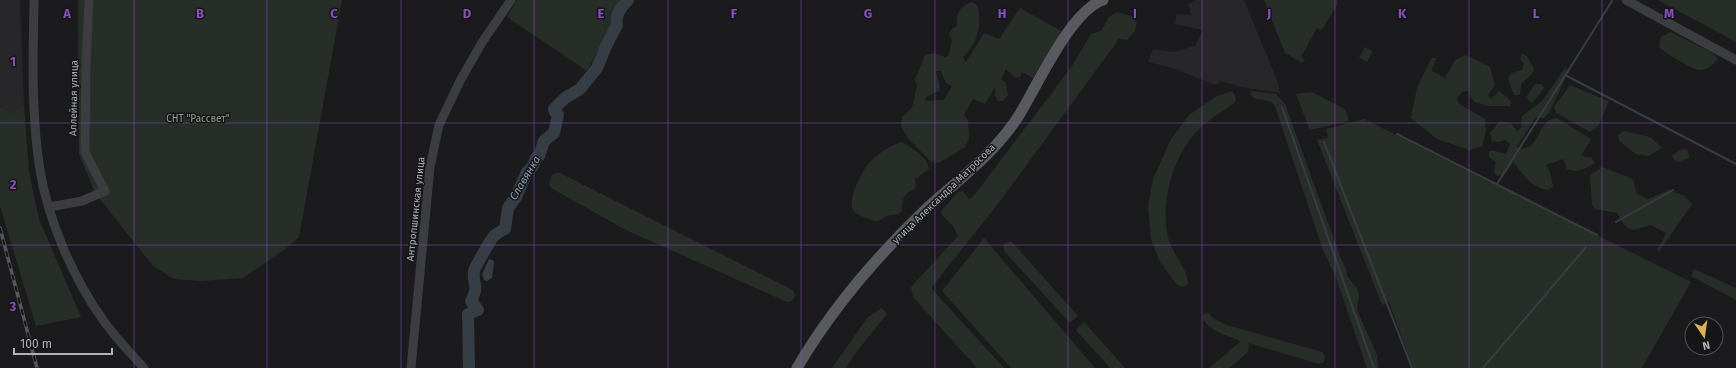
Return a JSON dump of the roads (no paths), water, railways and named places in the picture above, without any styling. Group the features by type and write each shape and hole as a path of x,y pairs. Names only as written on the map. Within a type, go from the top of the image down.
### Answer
{"main road":[{"name":"улица Александра Матросова","path":"797,368 811,344 852,288 885,250 926,209 994,148 1017,119 1071,27 1091,6 1102,0"}],"street":[{"path":"34,0 36,135 40,170 49,207 71,264 88,297 103,320 144,368"},
{"name":"Аллейная улица","path":"49,207 82,201 105,191 85,152 86,61 89,0"},
{"name":"Антропшинская улица","path":"411,368 430,167 439,125 461,79 479,48 511,0"},
{"path":"1626,0 1736,60"}],"waterway":[{"name":"Славянка","path":"469,368 468,314 478,310 471,301 475,291 475,268 492,238 505,229 508,208 516,197 527,172 539,156 544,141 554,133 558,115 554,109 565,98 580,89 597,68 617,25 618,14 628,0"},
{"path":"1497,184 1612,1"},
{"path":"1565,75 1736,164"},
{"path":"1282,107 1374,368"},
{"path":"1397,134 1597,235"},
{"path":"1324,142 1412,368"},
{"path":"1616,222 1673,190"},
{"path":"1483,368 1586,247"}],"railway":[{"path":"0,228 37,368"}],"park label":[{"name":"СНТ \"Рассвет\"","path":"198,119"}]}
